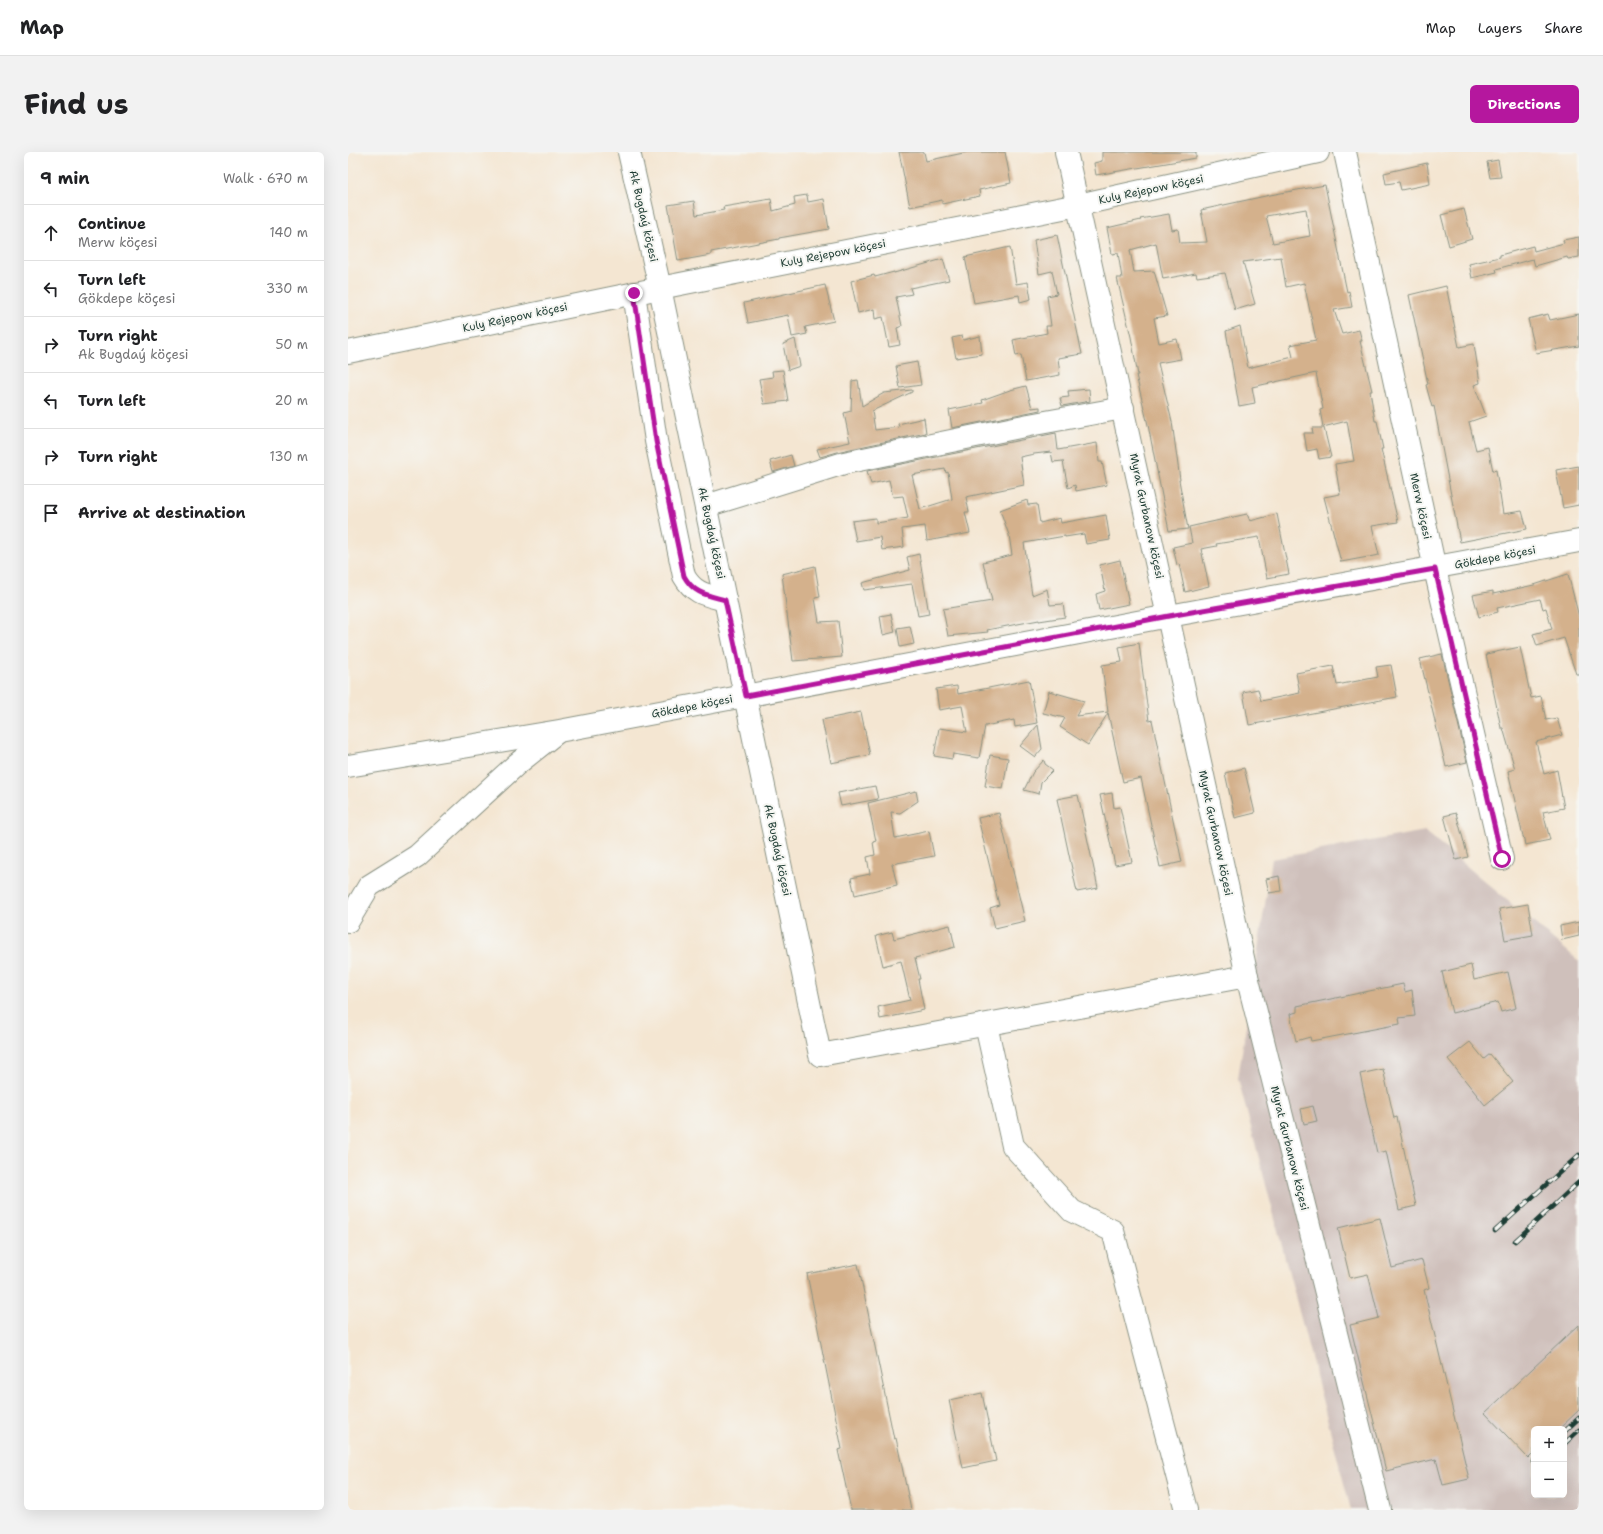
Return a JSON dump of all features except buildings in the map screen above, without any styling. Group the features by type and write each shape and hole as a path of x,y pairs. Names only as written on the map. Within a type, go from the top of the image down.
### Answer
{"street":[{"name":"Ak Bugdaý köçesi","path":"629,152 660,288 820,1056 986,1025"},
{"name":"Myrat Gurbanow köçesi","path":"1066,152 1247,976 1380,1510"},
{"name":"Kuly Rejepow köçesi","path":"348,352 634,293 1078,205 1318,152"},
{"name":"Merw köçesi","path":"1345,152 1435,569 1502,859"},
{"path":"634,293 656,441 684,576 689,586 700,593 725,600"},
{"path":"706,506 844,463 1029,425 1123,408"},
{"name":"Gökdepe köçesi","path":"348,766 559,731 1169,616 1435,569 1579,541"},
{"path":"348,921 369,886 417,856 516,764 559,731"},
{"path":"1186,1510 1113,1230 1072,1211 1013,1146 986,1025 1247,976"}],"shaded area":[{"path":"1425,831 1579,961 1579,1510 1351,1510 1238,1078 1272,859"}],"railway":[{"path":"1495,1231 1579,1155"},
{"path":"1515,1241 1579,1182"},
{"path":"1567,1429 1579,1418"},
{"path":"1567,1441 1579,1430"}],"route":[{"path":"634,293 656,441 684,576 689,586 700,593 725,600 746,696 1169,616 1435,569 1502,859"}]}
